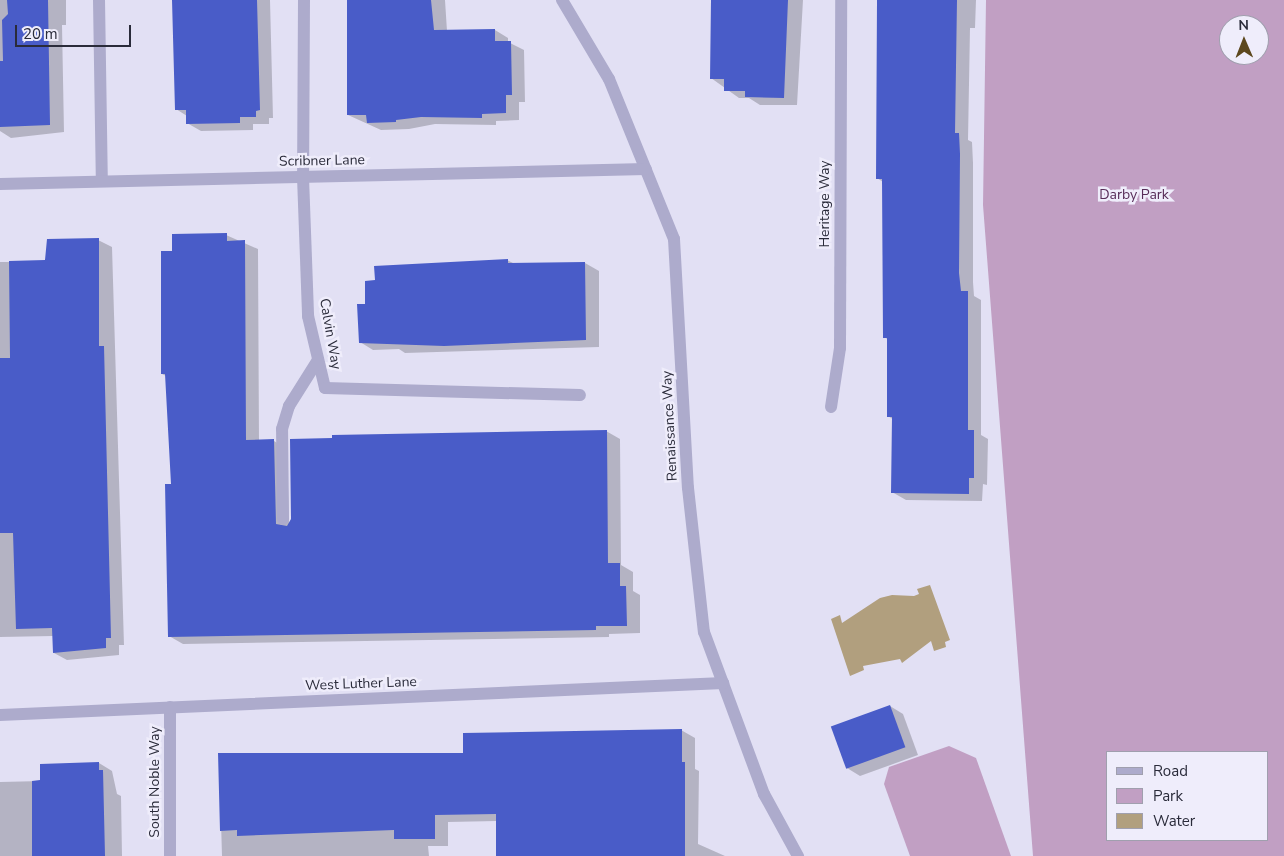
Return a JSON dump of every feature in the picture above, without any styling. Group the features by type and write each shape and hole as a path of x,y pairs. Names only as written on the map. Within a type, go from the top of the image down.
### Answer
{"street":[{"path":"99,0 102,182"},
{"name":"Calvin Way","path":"304,0 303,177 308,316 324,388 580,395"},
{"name":"Renaissance Way","path":"562,0 608,79 674,238 688,488 704,632 764,794 798,856"},
{"name":"Heritage Way","path":"831,406 840,348 841,0"},
{"name":"Scribner Lane","path":"0,184 646,169"},
{"path":"283,519 282,429 289,406 318,360"},
{"name":"West Luther Lane","path":"0,715 723,684"},
{"name":"South Noble Way","path":"170,707 170,856"}],"green space":[{"name":"Darby Park","path":"986,0 1284,0 1284,856 1033,856 983,205"},
{"path":"949,746 976,758 1011,856 910,856 884,784 889,767"}],"water":[{"path":"930,585 950,640 945,642 946,647 934,651 931,641 902,663 900,659 863,666 864,670 850,676 831,619 840,615 842,623 880,598 892,595 914,596 919,594 917,589"}],"building":[{"path":"7,0 48,0 50,125 0,127 0,61 3,61 2,20 8,14"},
{"path":"172,0 257,0 260,110 256,111 256,117 240,117 240,123 186,124 186,110 175,110"},
{"path":"347,0 431,0 434,30 495,29 495,41 511,41 512,95 506,95 506,113 482,114 482,118 421,117 396,120 396,122 367,123 366,115 347,115"},
{"path":"711,0 788,0 784,98 745,97 745,91 724,91 724,79 710,79"},
{"path":"877,0 957,0 955,133 959,133 960,154 959,273 961,291 968,291 968,430 974,430 974,478 969,478 969,494 891,493 892,417 887,417 887,338 883,338 882,179 876,179"},
{"path":"227,233 227,241 245,240 246,440 274,439 276,524 287,526 291,519 290,439 332,438 332,435 607,430 608,563 620,563 620,586 626,586 627,626 596,626 596,630 168,637 165,484 171,484 165,374 161,374 161,251 172,251 172,234"},
{"path":"99,238 99,346 104,346 111,638 106,638 106,648 53,653 52,628 16,629 13,533 0,533 0,358 10,358 9,261 45,260 47,239"},
{"path":"508,259 508,263 585,262 586,340 444,346 359,343 357,304 365,304 365,281 375,280 374,266"},
{"path":"890,705 905,747 846,769 831,727"},
{"path":"682,729 682,762 685,762 685,856 496,856 496,814 435,815 435,839 394,839 394,830 237,836 237,830 220,831 218,753 463,753 463,733"},
{"path":"99,762 99,770 103,770 105,856 32,856 32,781 40,780 40,764"}]}
